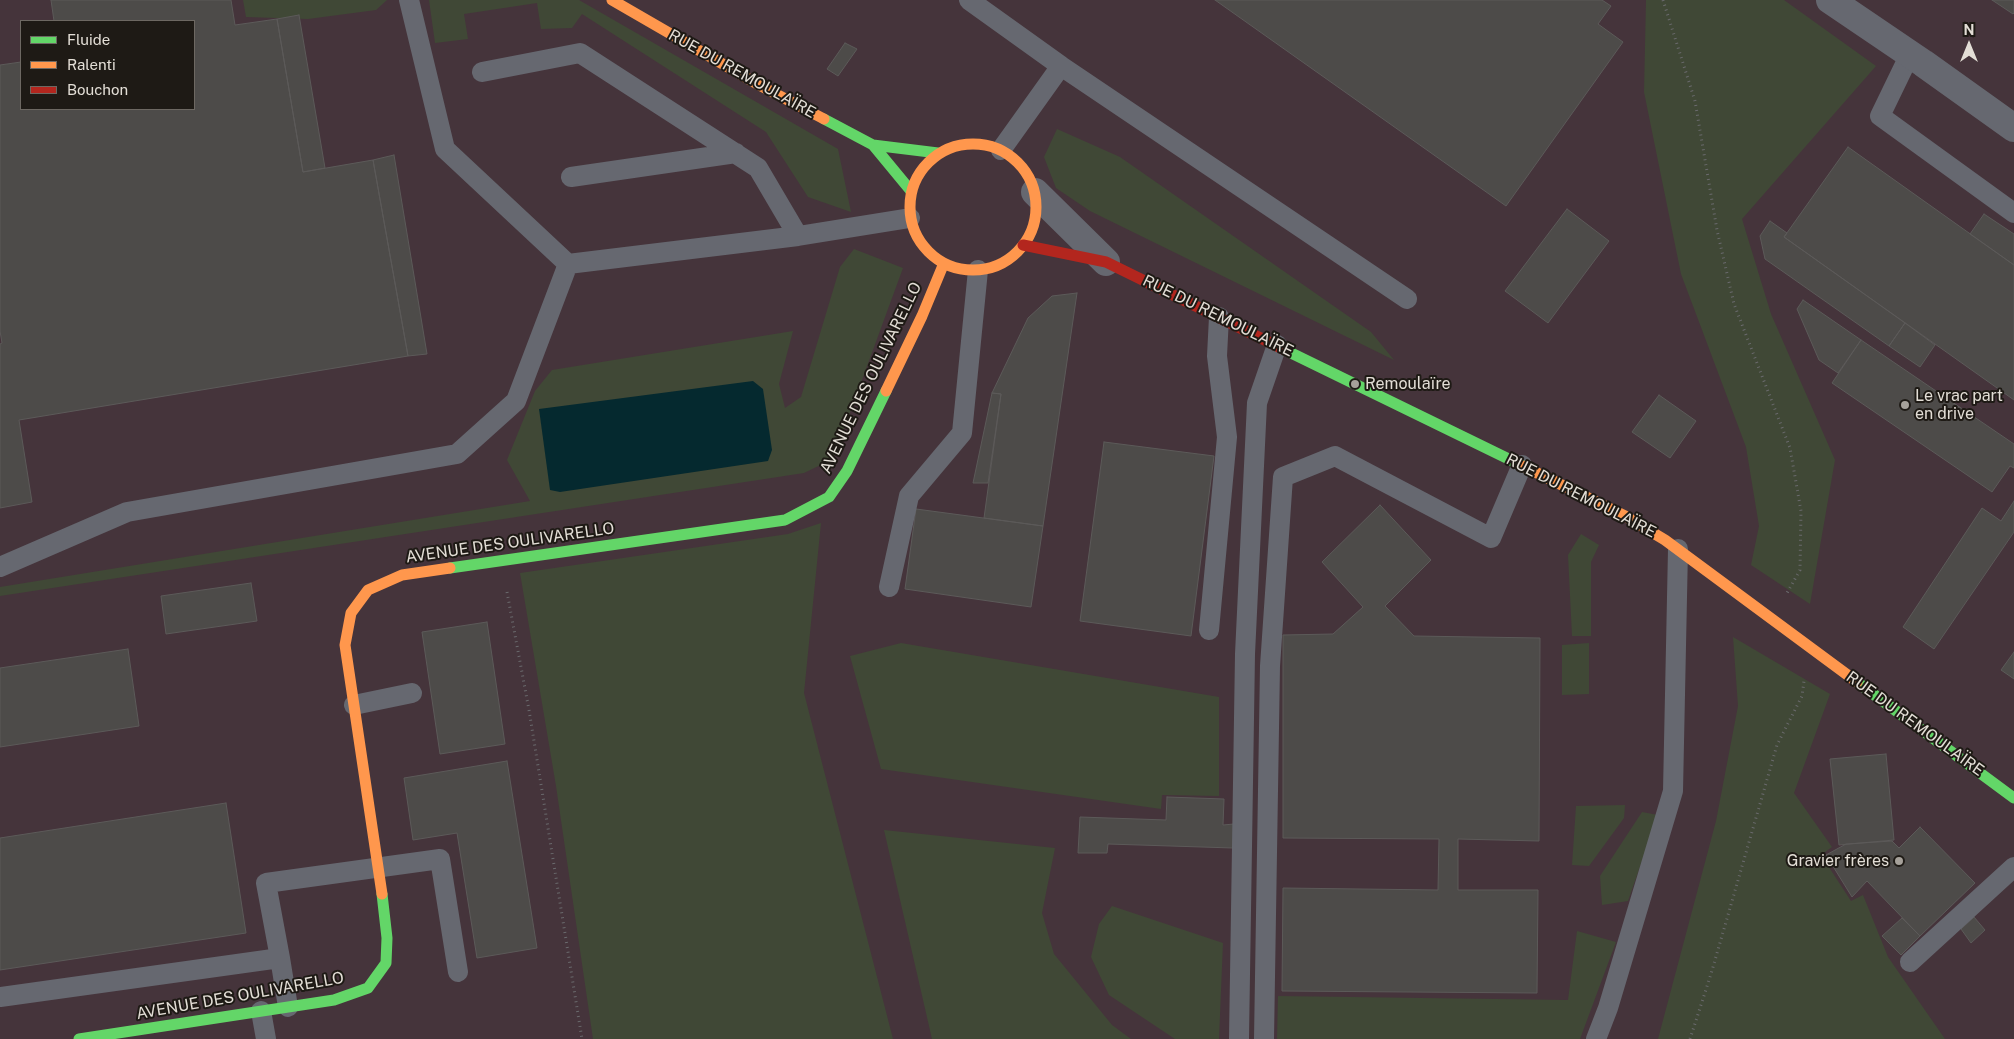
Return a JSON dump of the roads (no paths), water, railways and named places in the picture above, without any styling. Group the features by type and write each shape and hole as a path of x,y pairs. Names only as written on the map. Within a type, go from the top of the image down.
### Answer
{"street":[{"name":"RUE DU REMOULAÏRE","path":"612,0 759,85 872,145 938,153"},
{"path":"1830,0 2014,128"},
{"name":"RUE DU REMOULAÏRE","path":"1035,192 1035,220 1030,234 1023,245 1003,262 978,270 966,270 944,263 928,251 917,236 910,218 911,191 917,177 926,164 938,153 957,145 977,143 1001,150 1014,158 1027,174 1035,192 1106,262"},
{"name":"RUE DU REMOULAÏRE","path":"872,145 911,191"},
{"name":"RUE DU REMOULAÏRE","path":"1023,245 1106,262 1625,516 1678,549 2014,798"},
{"name":"AVENUE DES OULIVARELLO","path":"79,1039 334,1000 368,988 386,963 387,938 345,645 351,614 368,590 402,575 785,520 829,497 847,471 922,316 944,263"}],"lane":[{"path":"409,0 445,149 568,264"},
{"path":"969,0 1060,66 1407,299"},
{"path":"482,72 580,53 758,168 798,236"},
{"path":"1910,54 1880,116 2014,213"},
{"path":"1001,150 1060,66"},
{"path":"571,177 736,153"},
{"path":"568,264 798,236 910,218"},
{"path":"0,568 127,512 457,454 516,401 568,264"},
{"path":"889,587 909,496 962,433 978,270"},
{"path":"1209,630 1227,437 1217,356 1219,317"},
{"path":"1239,1039 1245,654 1257,403 1277,345"},
{"path":"1264,1039 1270,666 1283,477 1335,456 1491,538 1522,465"},
{"path":"1596,1039 1608,1008 1673,792 1678,549"},
{"path":"354,705 412,693"},
{"path":"288,1007 266,884 378,867 440,860 458,972"},
{"path":"1910,962 2014,867"},
{"path":"0,997 280,958"},
{"path":"261,1011 266,1039"}],"water":[{"path":"753,381 763,389 772,450 768,461 560,492 550,490 539,409"}],"place":[{"name":"Remoulaïre","path":"1355,384"},
{"name":"Le vrac part en drive","path":"1905,405"},
{"name":"Gravier frères","path":"1899,861"}]}
